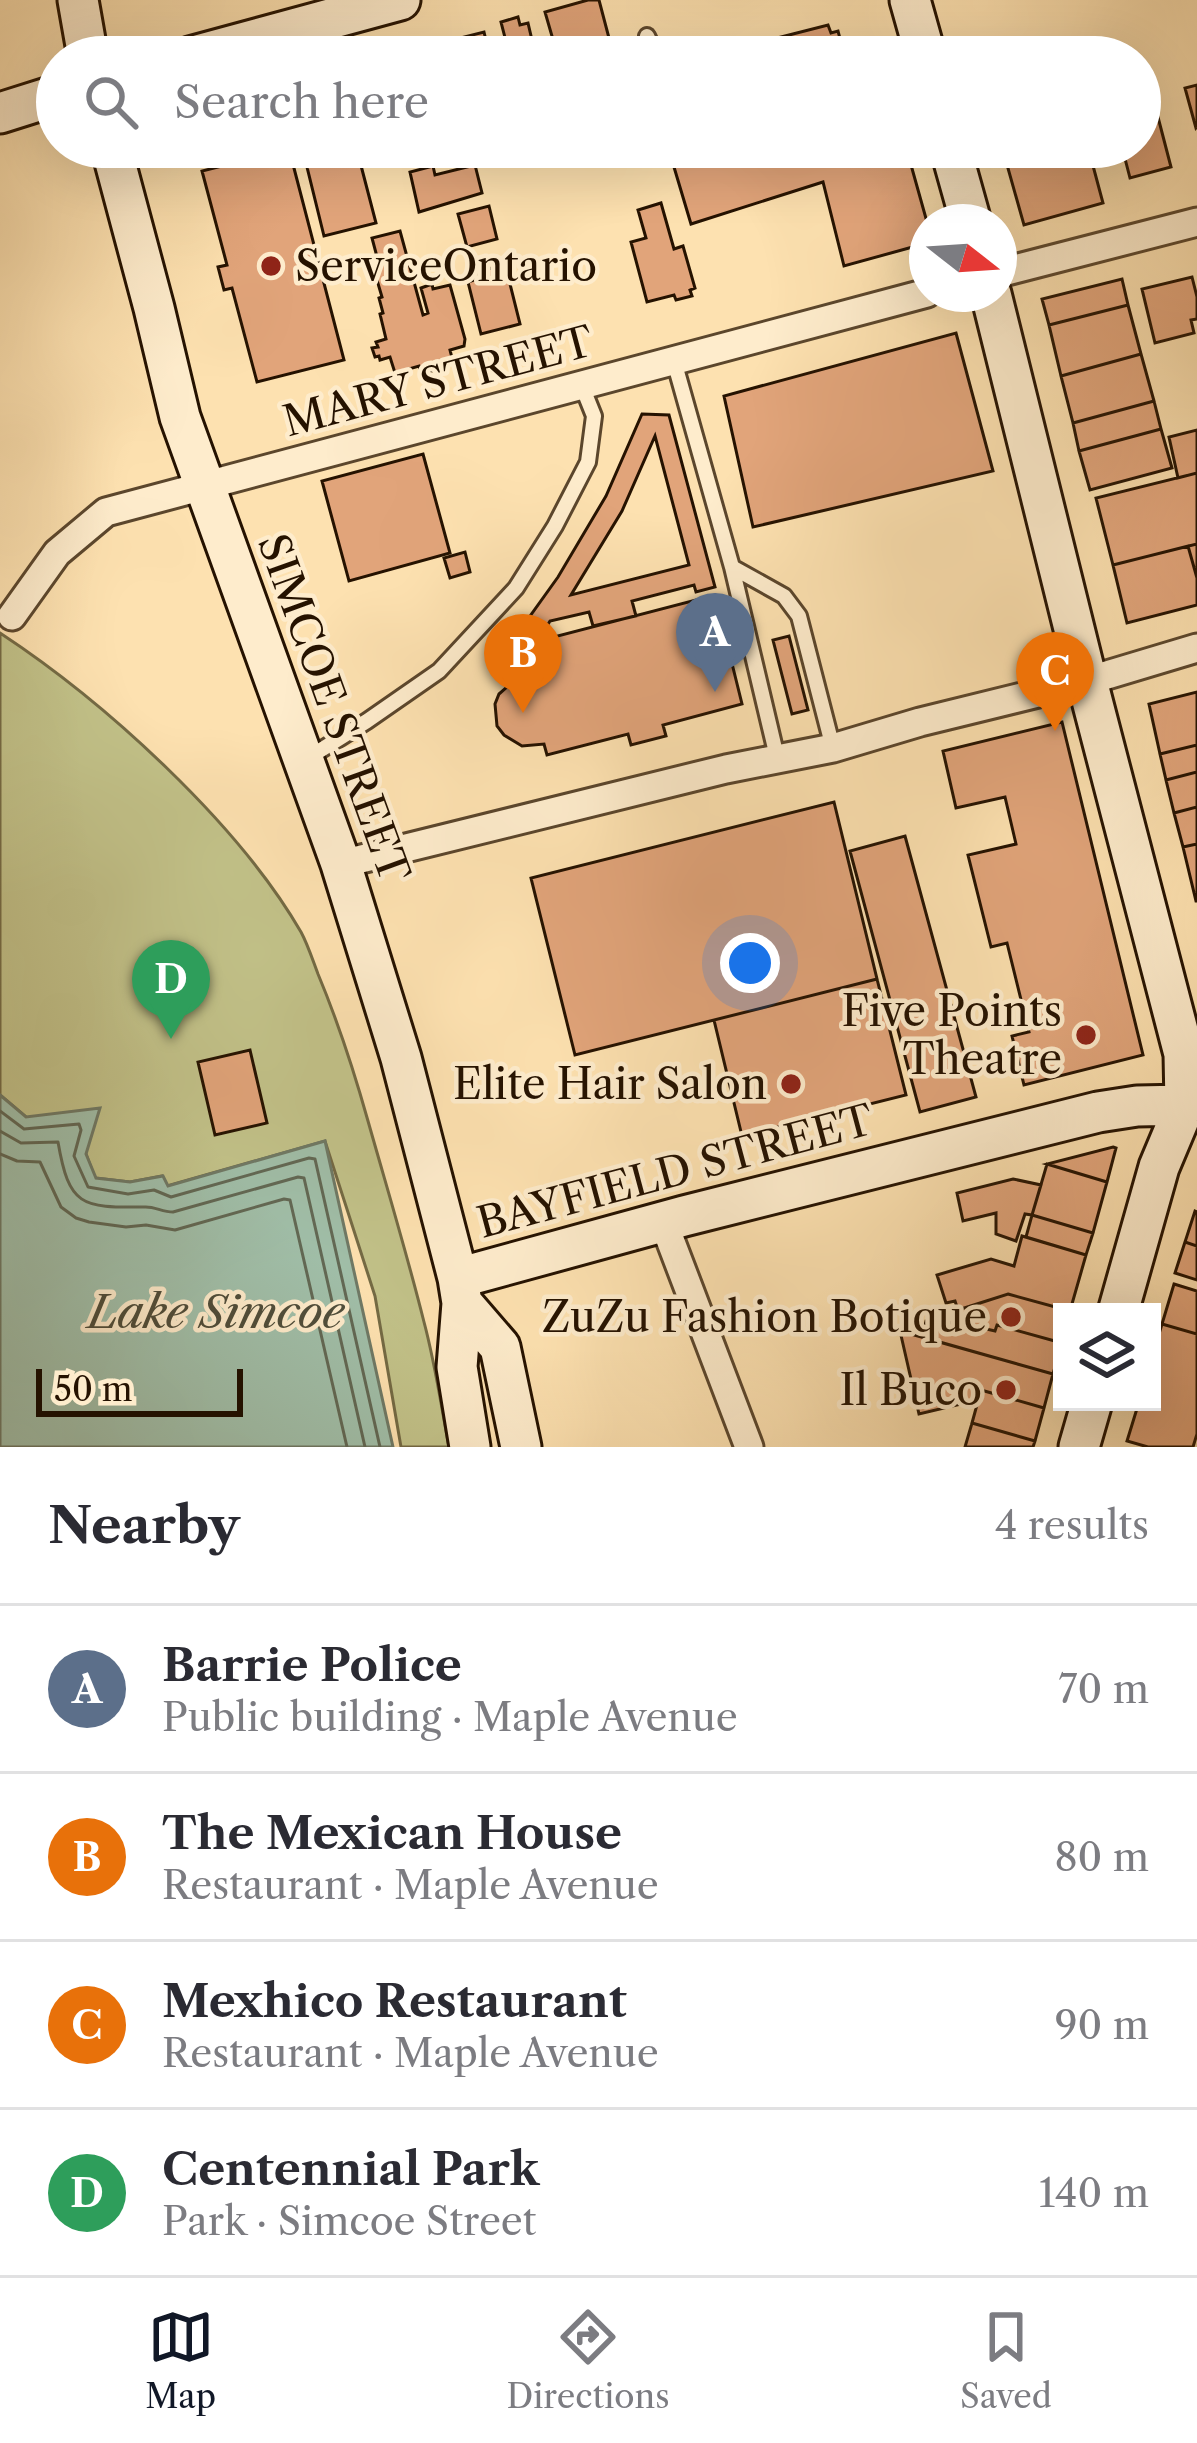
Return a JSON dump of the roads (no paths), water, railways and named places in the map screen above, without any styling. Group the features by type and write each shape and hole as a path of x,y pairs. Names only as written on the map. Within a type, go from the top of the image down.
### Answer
{"main road":[{"path":"78,0 84,36"},
{"path":"267,36 400,0"},
{"path":"910,0 920,36"},
{"path":"0,113 36,102"},
{"name":"SIMCOE STREET","path":"117,168 180,417 305,760 401,1058 460,1290 458,1367 470,1447"},
{"path":"956,168 966,204"},
{"path":"995,312 1184,1054 1193,1107 1159,1168 1121,1303"},
{"name":"BAYFIELD STREET","path":"460,1290 663,1221 1098,1112 1137,1106 1193,1107"},
{"name":"SIMCOE STREET","path":"460,1290 500,1347 520,1447"},
{"path":"1079,1447 1089,1411"}],"street":[{"path":"1017,268 1197,222"},
{"name":"MARY STREET","path":"12,616 57,554 106,512 909,298"},
{"path":"340,864 777,757 833,748 1197,648"},
{"path":"663,1221 749,1447"}],"lane":[{"path":"674,361 732,567 777,757"},
{"path":"305,760 439,671 516,588 589,463 594,416 582,386"},
{"path":"732,567 784,596 799,616 833,748"}],"water":[{"name":"Lake Simcoe","path":"0,1095 26,1117 100,1108 86,1154 96,1178 130,1182 163,1176 168,1186 325,1141 393,1447 0,1447"}],"place":[{"name":"ServiceOntario","path":"271,266"},
{"name":"Barrie Police","path":"715,692"},
{"name":"The Mexican House","path":"523,713"},
{"name":"Mexhico Restaurant","path":"1055,731"},
{"name":"Five Points Theatre","path":"1086,1035"},
{"name":"Centennial Park","path":"171,1039"},
{"name":"Elite Hair Salon","path":"791,1084"},
{"name":"ZuZu Fashion Botique","path":"1011,1317"},
{"name":"Il Buco","path":"1006,1390"}]}
